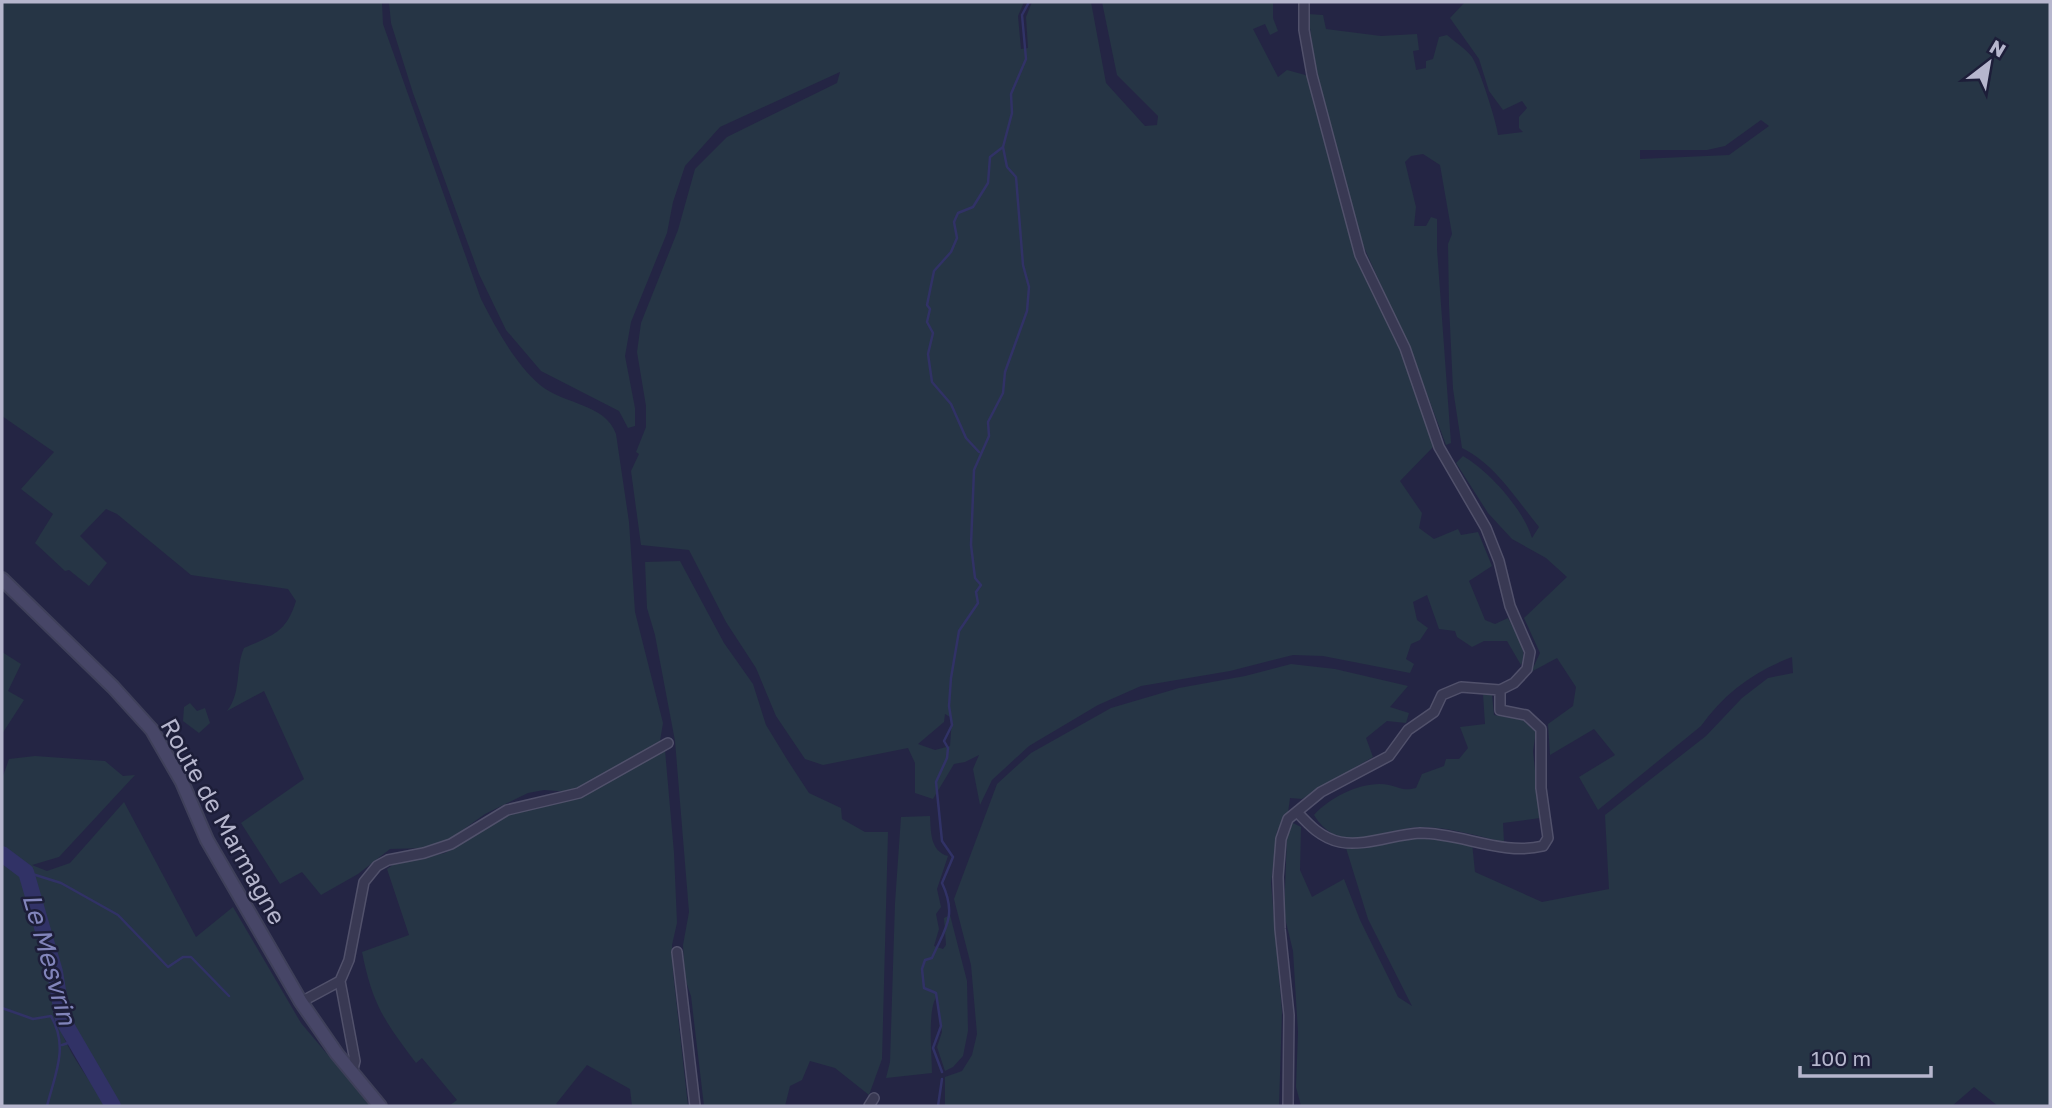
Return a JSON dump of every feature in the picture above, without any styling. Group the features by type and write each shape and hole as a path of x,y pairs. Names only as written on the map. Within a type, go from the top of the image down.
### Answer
{"main road":[{"name":"Route de Marmagne","path":"2,579 113,687 152,730 182,782 207,841 301,1002 352,1073 380,1106"}],"street":[{"path":"1288,1106 1289,1015 1280,929 1278,877 1284,828 1297,812 1321,792 1389,756 1408,730 1434,712 1442,695 1470,686 1500,690 1522,676 1530,652 1510,606 1499,561 1486,528 1436,440 1405,348 1360,255 1312,75 1304,30 1304,2"},
{"path":"1297,812 1318,832 1342,842 1419,833 1456,836 1507,848 1543,846 1548,838 1541,788 1541,729 1526,715 1500,710 1500,690"},
{"path":"352,1073 355,1061 340,981 349,960 364,881 377,866 451,844 508,810 579,793 668,743"},
{"path":"677,952 695,1106"},
{"path":"301,1002 340,981"}],"shaded area":[{"path":"2,2 388,2 382,3 383,24 487,311 514,356 540,385 603,416 616,434 629,522 635,612 663,723 660,741 585,787 569,792 544,790 528,793 485,814 446,842 425,848 390,849 358,874 321,895 302,872 280,884 241,823 304,779 264,691 227,711 235,696 244,648 277,632 292,612 296,601 288,589 191,575 117,514 106,509 80,536 107,563 89,586 69,570 65,571 35,543 53,514 21,489 54,452 2,416"},
{"path":"389,2 1024,2 1018,16 1021,49 1028,48 1026,17 1032,2 1091,2 1106,83 1145,126 1157,125 1158,116 1117,75 1102,2 1273,2 1273,18 1278,31 1270,35 1265,24 1253,29 1278,77 1287,70 1309,76 1354,247 1407,363 1434,446 1400,481 1422,513 1419,528 1434,539 1458,529 1461,535 1478,532 1492,566 1469,581 1485,620 1495,624 1508,618 1522,647 1521,665 1507,641 1484,641 1472,647 1457,637 1455,631 1439,629 1427,595 1413,602 1417,620 1428,628 1420,640 1411,644 1406,659 1414,664 1410,673 1323,656 1293,655 1230,671 1141,686 1098,705 1029,746 992,780 980,805 973,769 979,755 954,764 933,799 915,793 915,763 908,748 823,765 805,759 776,716 756,668 726,622 689,550 641,545 631,471 646,427 646,406 637,352 641,323 678,230 695,169 727,137 837,83 840,72 720,127 685,166 673,202 667,233 631,322 625,356 635,408 635,426 628,428 619,411 541,371 506,330 479,274 413,93 391,23","holes":["945,714 952,718 950,746 935,750 918,744 944,722"]},
{"path":"1465,2 2050,2 2050,1106 1998,1106 1974,1087 1952,1106 1301,1106 1296,1087 1298,1032 1293,951 1284,914 1287,836 1293,823 1301,827 1300,870 1312,897 1344,879 1360,920 1398,997 1412,1006 1368,919 1346,848 1415,838 1472,843 1475,872 1542,902 1609,889 1605,815 1706,736 1742,698 1768,678 1793,673 1792,657 1741,684 1720,703 1701,726 1598,810 1579,777 1615,755 1594,729 1550,755 1548,724 1573,706 1576,687 1557,658 1531,672 1540,653 1524,618 1567,577 1546,558 1512,539 1488,513 1456,463 1463,456 1484,471 1521,515 1532,538 1539,527 1522,505 1495,472 1462,448 1453,389 1449,305 1448,244 1452,234 1440,165 1423,154 1411,156 1405,162 1416,207 1414,226 1426,226 1431,217 1437,219 1451,443 1446,445 1412,354 1362,243 1317,77 1308,14 1323,15 1326,29 1381,36 1417,34 1419,50 1413,51 1416,70 1426,68 1426,61 1433,59 1439,37 1447,35 1472,57 1487,95 1498,135 1523,132 1519,128 1519,117 1527,108 1522,101 1503,110 1489,91 1479,59 1450,18","holes":["1761,120 1769,126 1729,155 1640,159 1640,150 1707,150 1725,146"]},
{"path":"680,561 724,643 753,684 766,725 809,793 841,808 842,819 865,832 888,832 882,1059 869,1095 835,1068 810,1061 802,1080 790,1086 785,1106 704,1106 691,996 685,979 683,945 689,912 675,741 655,635 647,608 645,562"},
{"path":"2,652 21,664 8,691 24,700 2,734"},
{"path":"1291,664 1335,669 1408,686 1390,707 1409,713 1406,723 1387,721 1366,738 1373,757 1302,799 1290,798 1288,813 1277,831 1271,883 1282,1012 1279,1106 945,1106 945,1077 962,1071 972,1055 977,1034 971,965 954,899 997,784 1031,753 1111,708 1179,688"},
{"path":"1483,694 1492,695 1494,715 1523,720 1536,732 1533,751 1540,818 1503,823 1504,842 1429,827 1403,829 1361,838 1336,835 1324,828 1314,815 1338,796 1369,785 1416,788 1422,774 1444,766 1446,759 1459,759 1468,748 1460,727 1485,724"},
{"path":"190,703 197,711 205,708 210,723 199,733 183,721 184,707"},
{"path":"665,750 677,923 672,945 673,972 688,1106 632,1106 630,1089 587,1065 556,1104 558,1106 449,1106 457,1100 422,1058 416,1063 396,1035 375,1000 366,971 362,952 409,935 387,869 394,864 445,853 500,817 586,793"},
{"path":"35,756 105,761 123,776 135,775 59,857 32,865 47,871 70,863 124,802 196,937 233,907 301,1023 371,1106 121,1106 68,1018 63,989 55,988 55,1005 63,1036 107,1106 2,1106 2,779 9,759"},
{"path":"930,816 935,845 942,854 948,856 937,889 941,907 936,914 939,929 934,946 943,949 946,945 944,918 950,915 967,981 968,1031 963,1056 945,1071 937,1047 942,1032 937,996 931,1021 932,1073 886,1078 890,1062 895,903 901,817"}],"waterway":[{"path":"942,1072 933,1048 941,1026 936,993 924,988 922,969 925,960 932,958 945,931 949,914 947,895 942,883 953,857 942,841 936,782 947,758 948,748 944,741 952,725 949,706 951,678 959,631 978,603 976,592 981,585 975,578 971,545 974,470 989,436 988,422 1003,393 1005,372 1027,311 1029,287 1023,265 1016,177 1007,167 1003,147 1012,113 1011,94 1026,59 1022,15 1029,2"},
{"path":"979,452 966,438 951,404 932,382 928,354 933,333 927,322 930,309 927,305 934,271 951,252 957,238 954,222 958,213 973,207 988,183 990,157 1003,147"},
{"name":"Le Mesvrin","path":"2,854 26,872 55,972 63,1020 113,1106"},
{"path":"26,872 61,883 118,915 168,967 183,957 191,957 229,996"},
{"path":"2,1008 33,1019 51,1016 60,1050 47,1106"},
{"path":"62,1045 74,1041"},
{"path":"938,1106 942,1079"}]}
